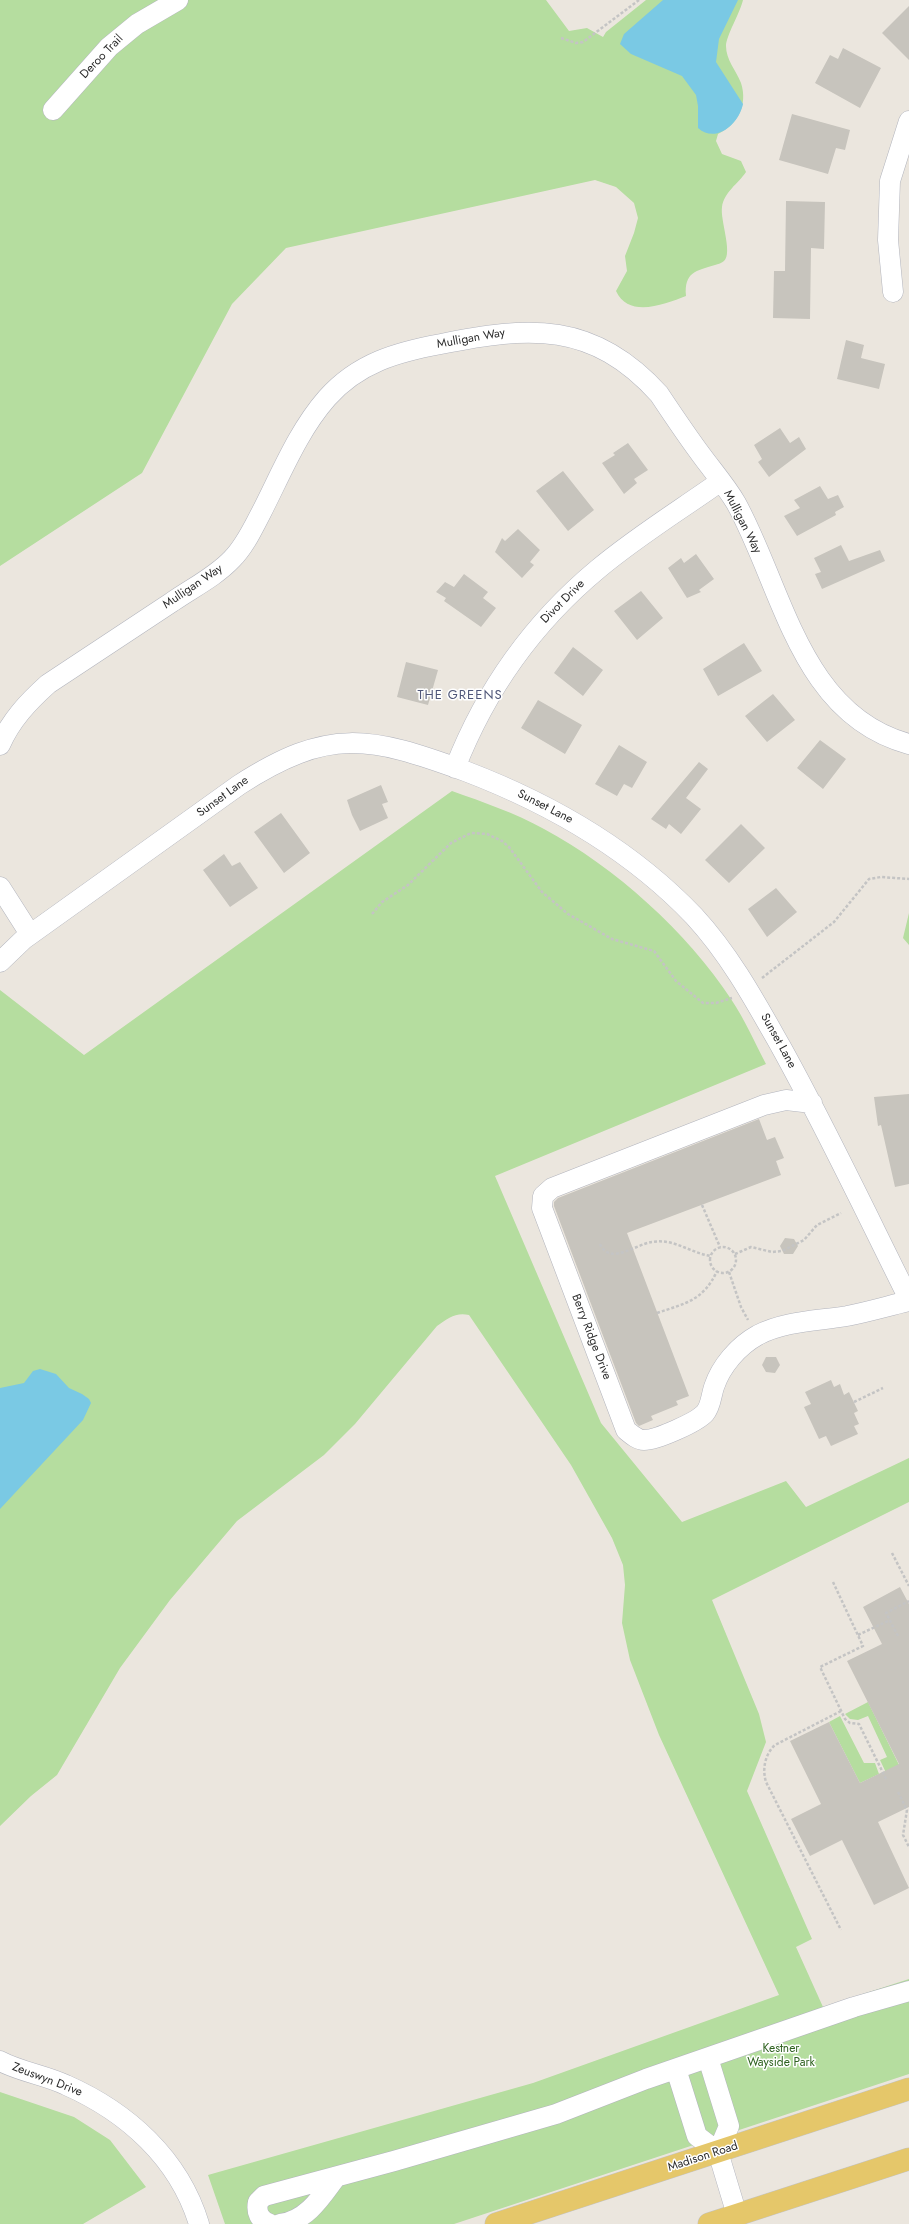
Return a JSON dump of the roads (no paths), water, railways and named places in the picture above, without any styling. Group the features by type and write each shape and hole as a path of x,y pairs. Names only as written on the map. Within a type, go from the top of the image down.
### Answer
{"main road":[{"name":"Madison Road","path":"496,2224 909,2089"},
{"path":"709,2224 741,2221 909,2159"}],"street":[{"name":"Deroo Trail","path":"53,110 109,47 137,24 178,0"},
{"path":"893,292 888,240 890,181 909,120"},
{"name":"Mulligan Way","path":"0,745 7,730 26,704 48,684 208,579 233,558 250,534 306,427 317,411 339,386 353,375 389,355 479,336 511,332 552,334 583,341 618,358 648,382 721,481 736,504 803,654 818,676 834,697 858,719 885,736 909,744"},
{"name":"Divot Drive","path":"455,768 467,738 500,677 554,609 599,568 721,481"},
{"name":"Sunset Lane","path":"0,962 30,934 239,785 262,770 296,753 324,745 357,742 386,747 455,768 505,788 552,810 577,824 626,857 693,915 748,987 812,1103 909,1300"},
{"path":"0,887 30,934"},
{"name":"Berry Ridge Drive","path":"812,1103 786,1100 764,1105 552,1188 543,1196 542,1208 626,1430 635,1437 645,1440 691,1423 701,1417 708,1409 713,1388 724,1368 740,1347 757,1336 777,1327 847,1316 909,1300"},
{"path":"270,2224 265,2222 258,2213 260,2199 264,2196 556,2114 676,2069 854,2007 909,1991"},
{"path":"708,2058 730,2126 718,2152"},
{"name":"Zeuswyn Drive","path":"0,2061 12,2067 65,2084 99,2101 126,2119 150,2141 170,2166 184,2187 199,2224"},
{"path":"676,2069 697,2136 718,2152 741,2221"},
{"path":"280,2224 296,2220 312,2208 336,2177"}],"water":[{"path":"663,0 738,0 719,39 716,62 743,104 737,118 726,130 712,134 698,128 698,106 696,95 682,76 631,54 620,44 624,34"},
{"path":"40,1369 56,1374 69,1388 82,1394 89,1399 91,1403 83,1420 0,1509 0,1388 24,1383 33,1371"}],"district":[{"name":"THE GREENS","path":"460,696"}],"park label":[{"name":"Kestner Wayside Park","path":"781,2056"}]}
